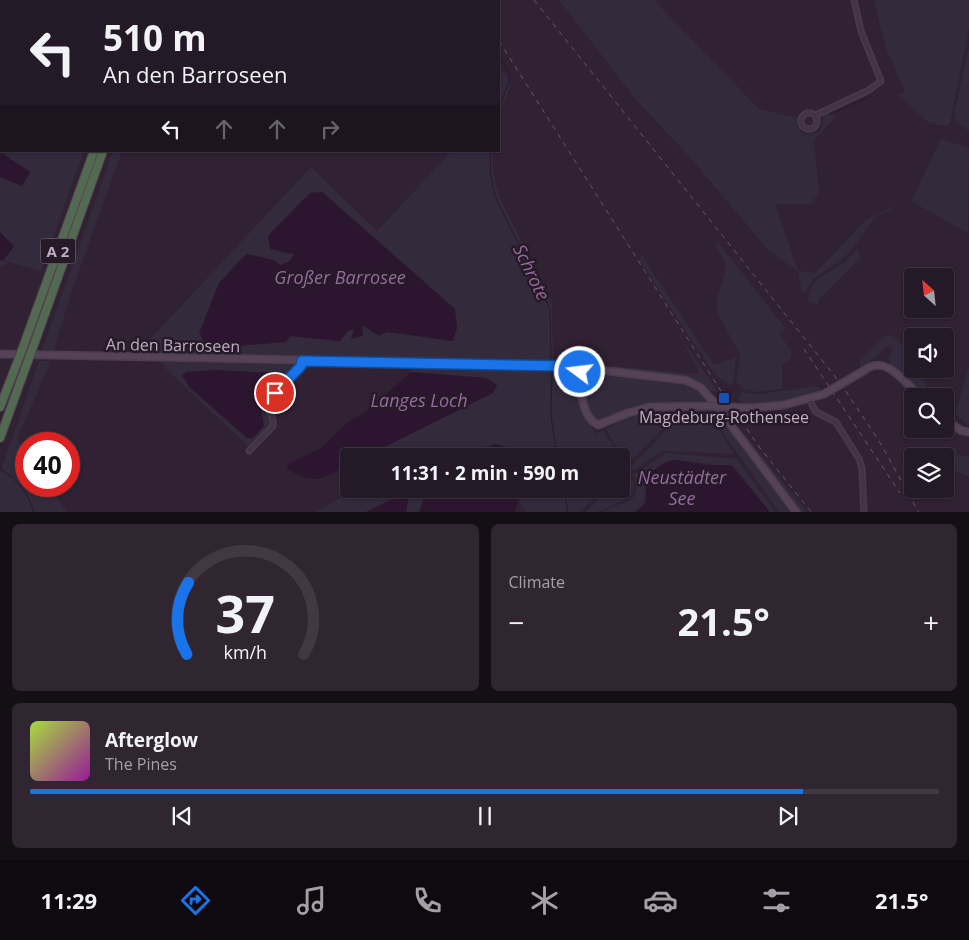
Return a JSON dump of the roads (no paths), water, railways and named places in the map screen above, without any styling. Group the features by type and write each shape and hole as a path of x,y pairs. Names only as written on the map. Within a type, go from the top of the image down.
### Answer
{"highway":[{"name":"A 2","path":"0,407 94,152"},
{"name":"A 2","path":"0,438 103,152"}],"street":[{"path":"816,116 881,82 879,72 861,31 854,0"},
{"name":"An den Barroseen","path":"0,354 547,365 575,367 580,371 590,369 676,378 698,386 712,400 797,512"},
{"path":"249,451 273,426 274,422 268,406 270,398 301,366 302,361"},
{"path":"580,371 581,397 591,418 597,424 604,424 628,413 650,407 710,406 750,408 784,405 824,394 874,364 884,364 911,388"},
{"path":"809,399 816,412 836,422 859,459 862,468 864,512"},
{"path":"954,426 969,432"}],"water":[{"path":"0,152 30,172 22,186 0,177"},
{"name":"Großer Barrosee","path":"322,192 455,309 457,328 453,341 387,332 379,336 362,325 363,336 351,339 354,329 348,331 340,341 290,336 286,342 238,346 206,345 199,333 219,283 247,254 273,260 281,265 290,261 294,254 270,249 268,236 310,193"},
{"path":"0,232 14,246 3,261 0,260"},
{"path":"217,370 272,373 273,382 259,395 264,426 253,438 247,438 189,387 182,375 187,372"},
{"name":"Langes Loch","path":"411,372 487,378 497,385 493,393 383,448 340,448 340,469 324,477 318,479 305,478 287,469 288,464 321,448 348,422 364,413"},
{"path":"495,444 510,448 484,448"},
{"name":"Neustädter See","path":"675,460 708,465 731,465 770,512 635,512 645,504 646,483 653,471"},
{"path":"394,498 411,498 408,499 406,512 366,512"},
{"path":"424,498 519,498 515,512 419,512"}],"waterway":[{"name":"Schrote","path":"500,58 511,76 500,105"},
{"path":"831,114 872,96"},
{"name":"Schrote","path":"490,152 491,177 495,196 550,309 551,361"},
{"name":"Schrote","path":"552,368 551,416 556,448"},
{"path":"0,469 22,487 34,512"},
{"name":"Schrote","path":"566,498 568,512"}],"railway":[{"path":"534,0 841,384 881,444 918,512"},
{"path":"500,43 724,396 760,448 811,512"},
{"path":"804,349 900,493"}],"place":[{"name":"Magdeburg-Rothensee","path":"724,398"}]}
